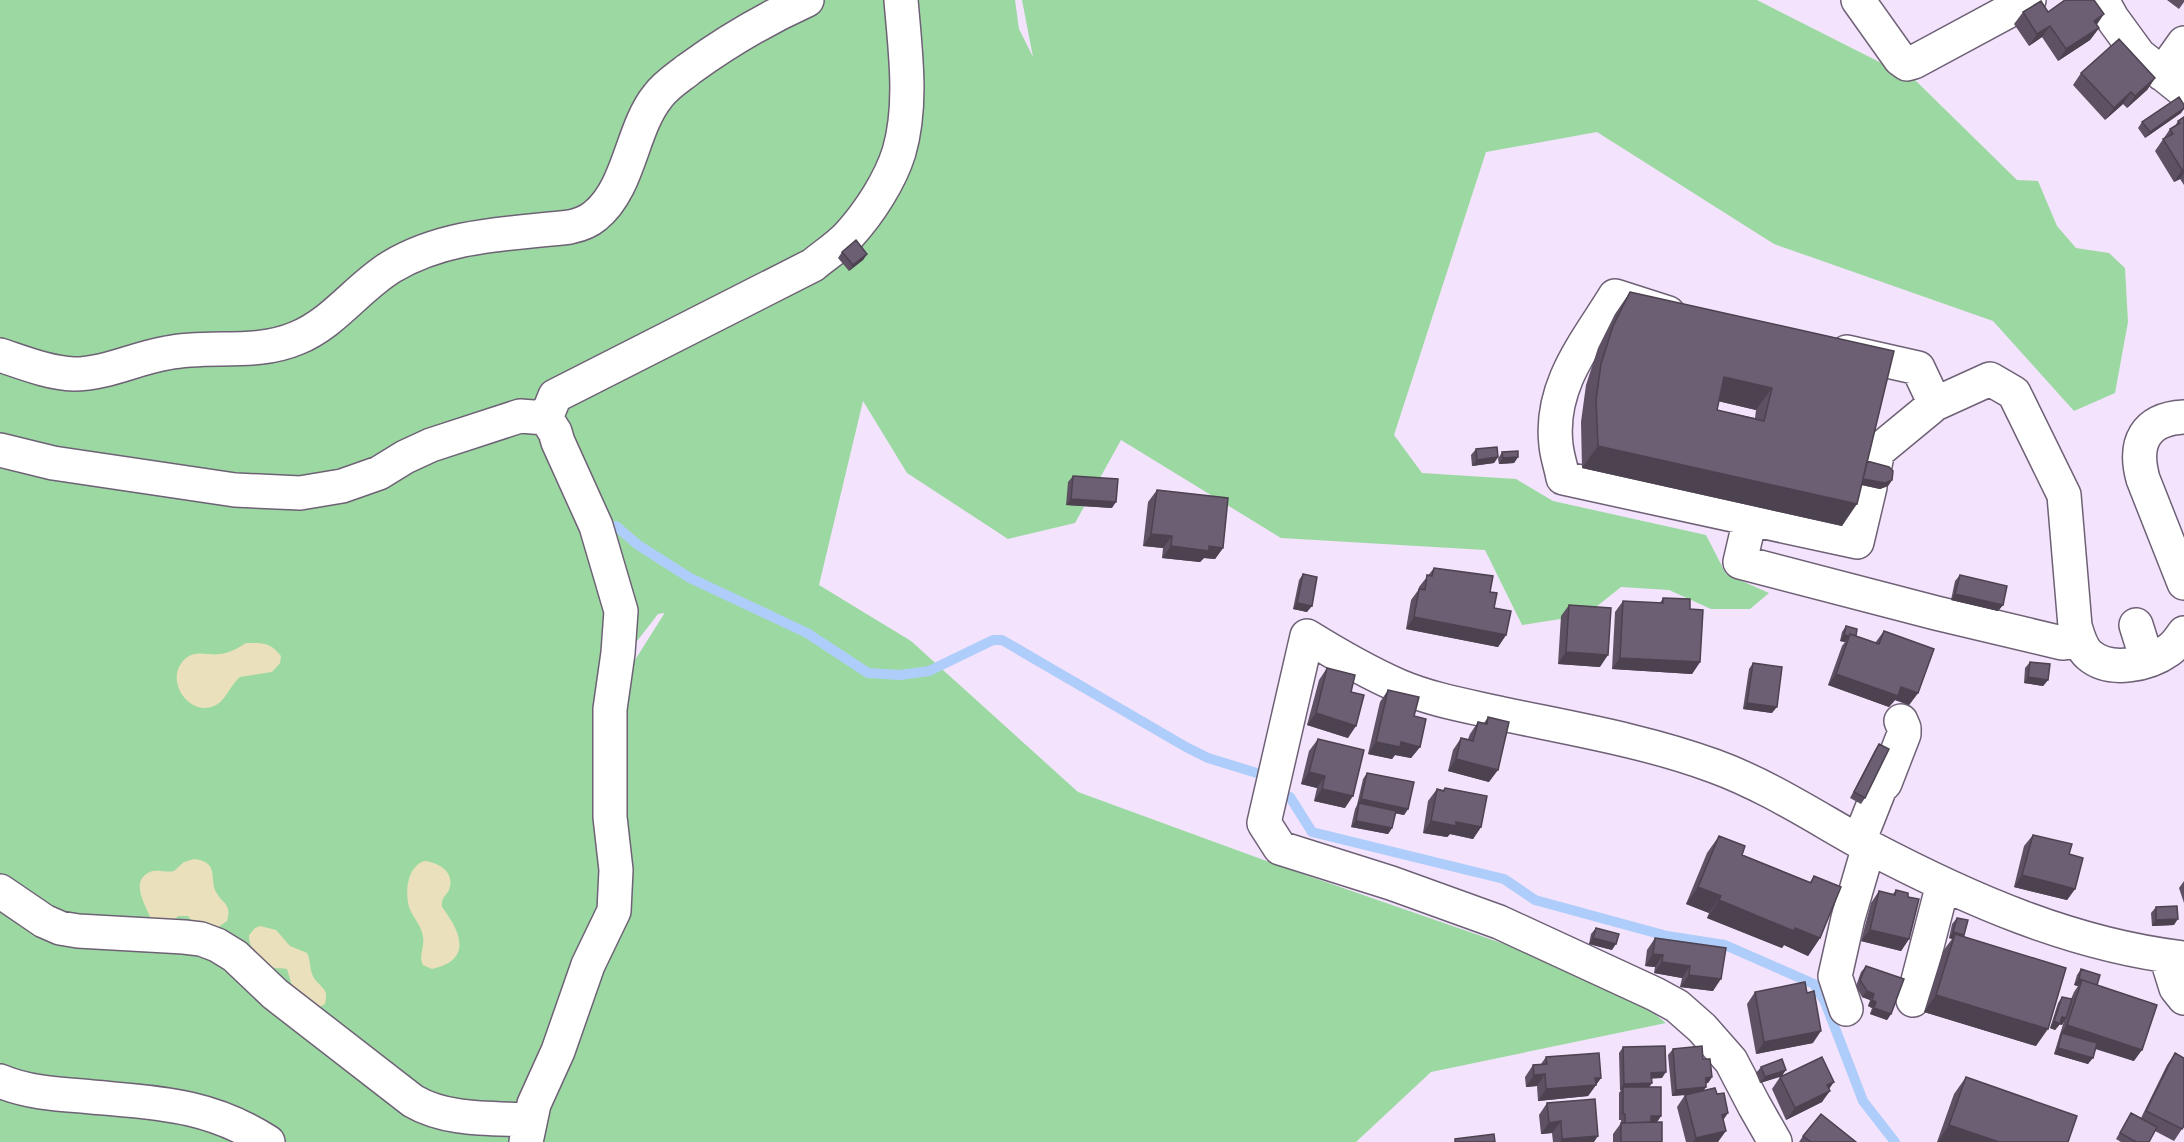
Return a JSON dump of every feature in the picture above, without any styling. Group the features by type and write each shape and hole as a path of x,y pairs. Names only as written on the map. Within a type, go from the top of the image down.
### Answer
{"street":[{"path":"0,355 54,372 75,374 94,372 168,352 274,346 315,330 391,267 429,250 471,237 570,227 585,223 603,209 612,195 647,113 658,94 737,36 807,0"},
{"path":"546,418 555,396 813,265 848,236 877,197 894,167 902,137 906,91 901,0"},
{"path":"1858,0 1900,59 1907,64 2029,0"},
{"path":"2102,0 2139,55 2173,82 2184,43"},
{"path":"1694,319 1615,296 1566,375 1557,403 1556,445 1563,477 1857,542 1878,451 1935,404 1990,379 2014,393 2064,495 2075,626 2080,641 2089,654 2102,663 2118,666 2147,660 2169,650 2184,633"},
{"path":"1822,347 1918,368 1935,404"},
{"path":"0,450 53,463 235,490 300,493 342,486 370,477 431,445 520,416 546,418"},
{"path":"2184,417 2169,418 2155,424 2145,434 2139,448 2143,479 2184,583"},
{"path":"0,891 44,921 60,928 184,937 201,939 217,945 235,956 275,994 424,1108 442,1114 528,1131 534,1104 558,1051 588,964 614,911 616,870 610,817 609,720 621,610 596,526 555,432 546,418"},
{"path":"1750,519 1740,562 2062,643 2080,641"},
{"path":"2136,625 2147,660"},
{"path":"1768,1140 1731,1061 1702,1028 1677,1006 1499,922 1391,883 1280,848 1264,823 1307,636 1399,686 1432,697 1662,749 1716,767 1796,804 1864,844 1943,884 2055,930 2116,947 2175,957 2176,988 2184,998"},
{"path":"1846,1008 1835,976 1864,844 1880,788 1885,783 1904,734 1905,728 1901,721"},
{"path":"1913,1000 1943,884"},
{"path":"0,1081 42,1093 199,1109 250,1130 268,1142"}],"green space":[{"path":"0,0 1015,0 1019,29 1033,57 1022,0 1757,0 1915,80 2017,180 2038,181 2057,226 2076,248 2109,253 2125,268 2128,322 2115,393 2074,411 1993,321 1774,244 1597,132 1486,152 1394,435 1422,473 1516,479 1553,501 1706,535 1726,574 1769,593 1750,609 1711,609 1669,590 1621,587 1586,615 1522,625 1485,550 1281,538 1121,440 1075,523 1008,539 907,473 863,401 819,585 911,641 1078,792 1294,871 1614,982 1666,1023 1431,1072 1356,1142 0,1142","holes":["658,614 664,614 635,660 634,645"]}],"sand":[{"path":"246,643 262,643 270,646 281,656 280,663 272,672 240,677 223,700 216,705 206,708 197,707 182,695 177,677 179,667 185,659 193,654 227,653"},
{"path":"194,859 211,867 216,892 228,907 227,921 217,928 195,925 188,916 178,916 174,921 151,919 141,894 141,881 144,876 153,871 174,871 184,862"},
{"path":"424,861 435,863 448,873 451,884 442,907 454,926 460,944 454,959 432,969 423,965 422,933 409,907 407,894 411,874 418,864"},
{"path":"260,926 276,930 290,946 307,953 312,975 325,991 325,1004 316,1009 294,992 287,969 272,967 256,954 249,935"}],"building":[{"path":"2065,0 2094,0 2104,14 2094,21 2099,28 2066,49 2050,26 2037,34 2023,12 2041,1 2048,12"},
{"path":"2119,39 2155,78 2135,96 2131,92 2114,108 2081,73"},
{"path":"2179,97 2184,108 2150,132 2142,122"},
{"path":"2184,117 2184,170 2182,170 2163,139 2173,134 2170,129 2180,123 2178,121"},
{"path":"856,240 867,254 853,265 842,252"},
{"path":"1630,292 1894,351 1857,504 1598,446 1596,400 1601,364 1613,326","holes":["1724,377 1772,388 1764,421 1717,410"]},
{"path":"1497,447 1498,457 1477,460 1476,449"},
{"path":"1518,451 1518,457 1503,458 1502,452"},
{"path":"1867,461 1889,467 1893,471 1892,480 1885,483 1863,479"},
{"path":"1073,476 1118,479 1116,502 1071,499"},
{"path":"1157,490 1228,498 1223,548 1209,546 1209,551 1171,546 1172,536 1151,534"},
{"path":"1434,568 1493,576 1490,592 1497,593 1494,608 1511,611 1506,635 1414,617 1419,589 1425,590 1427,575 1432,576"},
{"path":"1303,574 1317,577 1312,606 1297,603"},
{"path":"1960,575 2007,586 2003,605 1955,594"},
{"path":"1663,598 1690,599 1690,609 1703,610 1700,662 1620,658 1623,601 1663,603"},
{"path":"1569,605 1611,608 1608,655 1566,652"},
{"path":"1846,626 1857,629 1856,636 1844,635"},
{"path":"1884,631 1934,649 1918,693 1901,687 1898,696 1836,674 1850,634 1879,644"},
{"path":"2030,662 2050,664 2048,680 2028,677"},
{"path":"1753,663 1782,667 1777,707 1747,703"},
{"path":"1327,668 1355,675 1351,692 1364,695 1356,726 1316,713"},
{"path":"1388,690 1419,697 1414,716 1426,719 1420,747 1401,742 1400,747 1376,742"},
{"path":"1488,717 1509,722 1498,770 1456,759 1461,738 1473,741 1478,722 1487,724"},
{"path":"1318,739 1364,750 1353,796 1322,789 1325,776 1309,772"},
{"path":"1879,744 1889,749 1865,798 1854,792"},
{"path":"1367,773 1414,782 1408,809 1361,799"},
{"path":"1445,788 1487,796 1481,827 1456,822 1456,826 1431,821 1437,789 1444,791"},
{"path":"1359,803 1396,811 1392,828 1356,821"},
{"path":"2033,835 2072,844 2069,854 2083,858 2075,889 2022,875"},
{"path":"1719,836 1745,846 1742,855 1811,883 1814,876 1841,887 1820,938 1795,928 1794,931 1719,900 1721,896 1698,887"},
{"path":"1896,890 1908,893 1908,897 1919,899 1909,939 1870,930 1879,891 1895,895"},
{"path":"2177,906 2178,919 2156,920 2156,907"},
{"path":"1957,918 1968,920 1964,935 1953,932"},
{"path":"1596,928 1619,934 1616,944 1593,938"},
{"path":"1955,934 2066,968 2048,1029 1936,995"},
{"path":"1655,938 1726,948 1721,979 1689,975 1690,966 1662,962 1663,955 1653,954"},
{"path":"1866,966 1904,979 1891,1014 1874,1008 1876,1002 1872,1000 1874,994 1867,991 1860,980"},
{"path":"2081,969 2100,975 2097,985 2079,979"},
{"path":"2082,980 2157,1005 2142,1050 2067,1025"},
{"path":"1805,982 1807,993 1814,991 1821,1031 1764,1042 1755,992"},
{"path":"2062,997 2072,999 2066,1018 2062,1017 2060,1024 2054,1021"},
{"path":"2062,1033 2097,1043 2093,1058 2058,1048"},
{"path":"1665,1046 1666,1072 1651,1073 1652,1083 1624,1084 1623,1047"},
{"path":"1702,1046 1703,1059 1710,1059 1712,1077 1706,1078 1706,1087 1676,1090 1673,1049"},
{"path":"1599,1053 1601,1078 1595,1078 1596,1085 1546,1089 1545,1074 1534,1075 1533,1065 1547,1064 1546,1057"},
{"path":"2175,1053 2184,1058 2184,1126 2182,1129 2146,1111"},
{"path":"1822,1057 1834,1082 1827,1085 1830,1091 1795,1108 1780,1077"},
{"path":"1782,1059 1786,1070 1765,1077 1761,1067"},
{"path":"1966,1077 2077,1116 2068,1142 1999,1142 1949,1125"},
{"path":"1623,1087 1661,1087 1661,1116 1651,1116 1651,1122 1625,1123"},
{"path":"1715,1088 1717,1094 1724,1093 1728,1113 1722,1115 1726,1131 1696,1138 1685,1095"},
{"path":"1595,1099 1598,1136 1562,1139 1561,1121 1549,1123 1547,1103"},
{"path":"2131,1113 2157,1127 2149,1142 2136,1142 2120,1133"},
{"path":"1821,1114 1856,1142 1811,1142 1803,1136"},
{"path":"1662,1122 1662,1142 1621,1142 1621,1123"},
{"path":"1494,1134 1495,1142 1455,1142 1455,1139"}],"waterway":[{"path":"616,526 638,545 690,578 807,633 868,673 900,675 929,671 993,640 1002,640 1186,747 1208,758 1257,773"},
{"path":"1290,797 1312,832 1504,879 1535,900 1667,936 1725,945 1814,984 1825,1002 1863,1101 1895,1142"}]}
